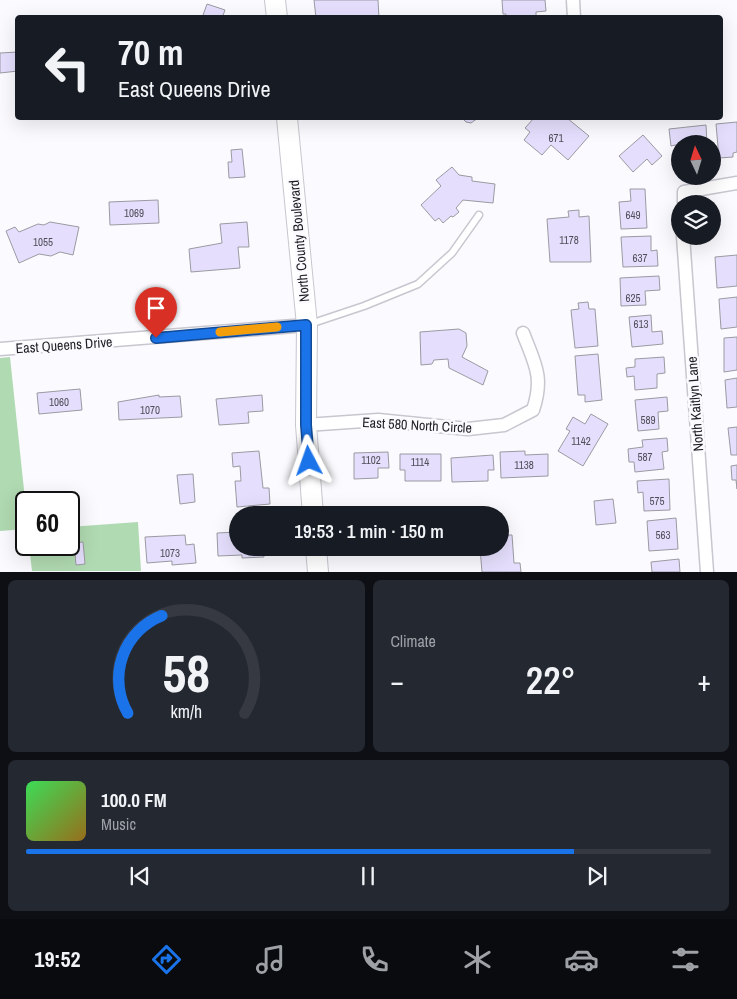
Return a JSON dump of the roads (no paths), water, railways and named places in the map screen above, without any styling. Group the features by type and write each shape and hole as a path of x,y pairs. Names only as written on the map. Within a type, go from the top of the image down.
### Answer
{"main road":[{"path":"276,0 277,15"},
{"name":"North County Boulevard","path":"287,120 306,325 306,425 312,506"},
{"path":"317,556 318,572"}],"street":[{"path":"572,0 574,15"},
{"path":"695,195 737,183"},
{"name":"North Kaitlyn Lane","path":"685,245 707,572"},
{"name":"East Queens Drive","path":"0,349 306,325"},
{"name":"East 580 North Circle","path":"306,425 378,420 468,429 504,425 533,410 539,391 537,368 523,334"}],"lane":[{"path":"306,325 364,306 418,284 452,253 479,214"}]}
